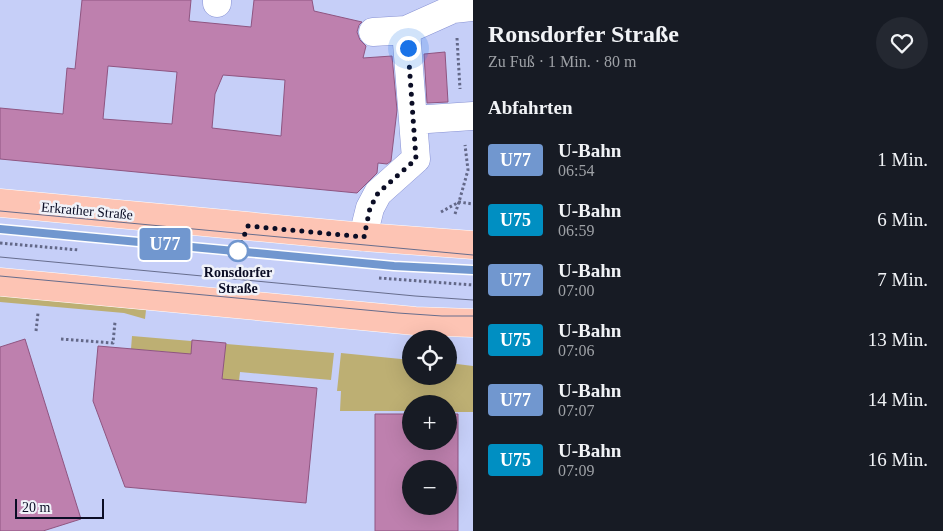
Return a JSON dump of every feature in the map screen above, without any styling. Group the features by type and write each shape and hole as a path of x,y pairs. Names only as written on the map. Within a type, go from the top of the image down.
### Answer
{"main road":[{"name":"Erkrather Straße","path":"0,203 421,242 465,235"},
{"path":"0,282 398,320 473,323"}],"lane":[{"path":"373,32 406,30 453,9 473,7"},
{"path":"364,237 370,208 378,193 416,159 406,30"},
{"path":"413,120 473,116"}],"path":[{"path":"465,235 460,202 473,204"},
{"path":"0,243 79,250"},
{"path":"379,278 473,285"},
{"path":"36,331 38,310"},
{"path":"61,339 113,343 116,319"}],"shaded area":[{"path":"0,295 146,310 145,319 124,313 0,302"},
{"path":"132,336 334,353 331,380 240,372 239,381 168,374 169,352 131,349"},
{"path":"341,353 402,359 402,385 457,385 457,364 473,366 473,412 457,412 457,395 402,395 402,411 340,411 341,391 337,391"}],"building":[{"path":"82,0 191,0 189,21 251,27 254,0 312,0 314,11 362,22 357,32 360,40 366,46 363,58 392,56 397,110 391,161 387,164 378,163 377,173 357,193 0,159 0,108 63,114 67,68 75,69","holes":["108,66 177,72 172,124 103,119","223,75 285,80 281,136 212,128 215,94"]},
{"path":"445,52 448,102 427,103 424,54"},
{"path":"25,339 81,519 43,531 0,531 0,347"},
{"path":"192,340 226,343 222,379 317,388 306,503 125,487 93,401 98,346 191,354"},
{"path":"375,414 402,414 402,450 457,450 458,414 458,531 375,531"}],"tram line":[{"path":"0,211 473,255"},
{"path":"0,229 394,266 473,270"},
{"path":"0,257 473,300"},
{"path":"0,276 398,313 473,316"}],"metro line":[{"name":"U77","path":"0,229 394,266 473,270"}],"place":[{"name":"Ronsdorfer Straße","path":"238,251"}],"route":[{"path":"238,251 248,226 364,237 370,208 378,193 416,159 408,48"}]}
